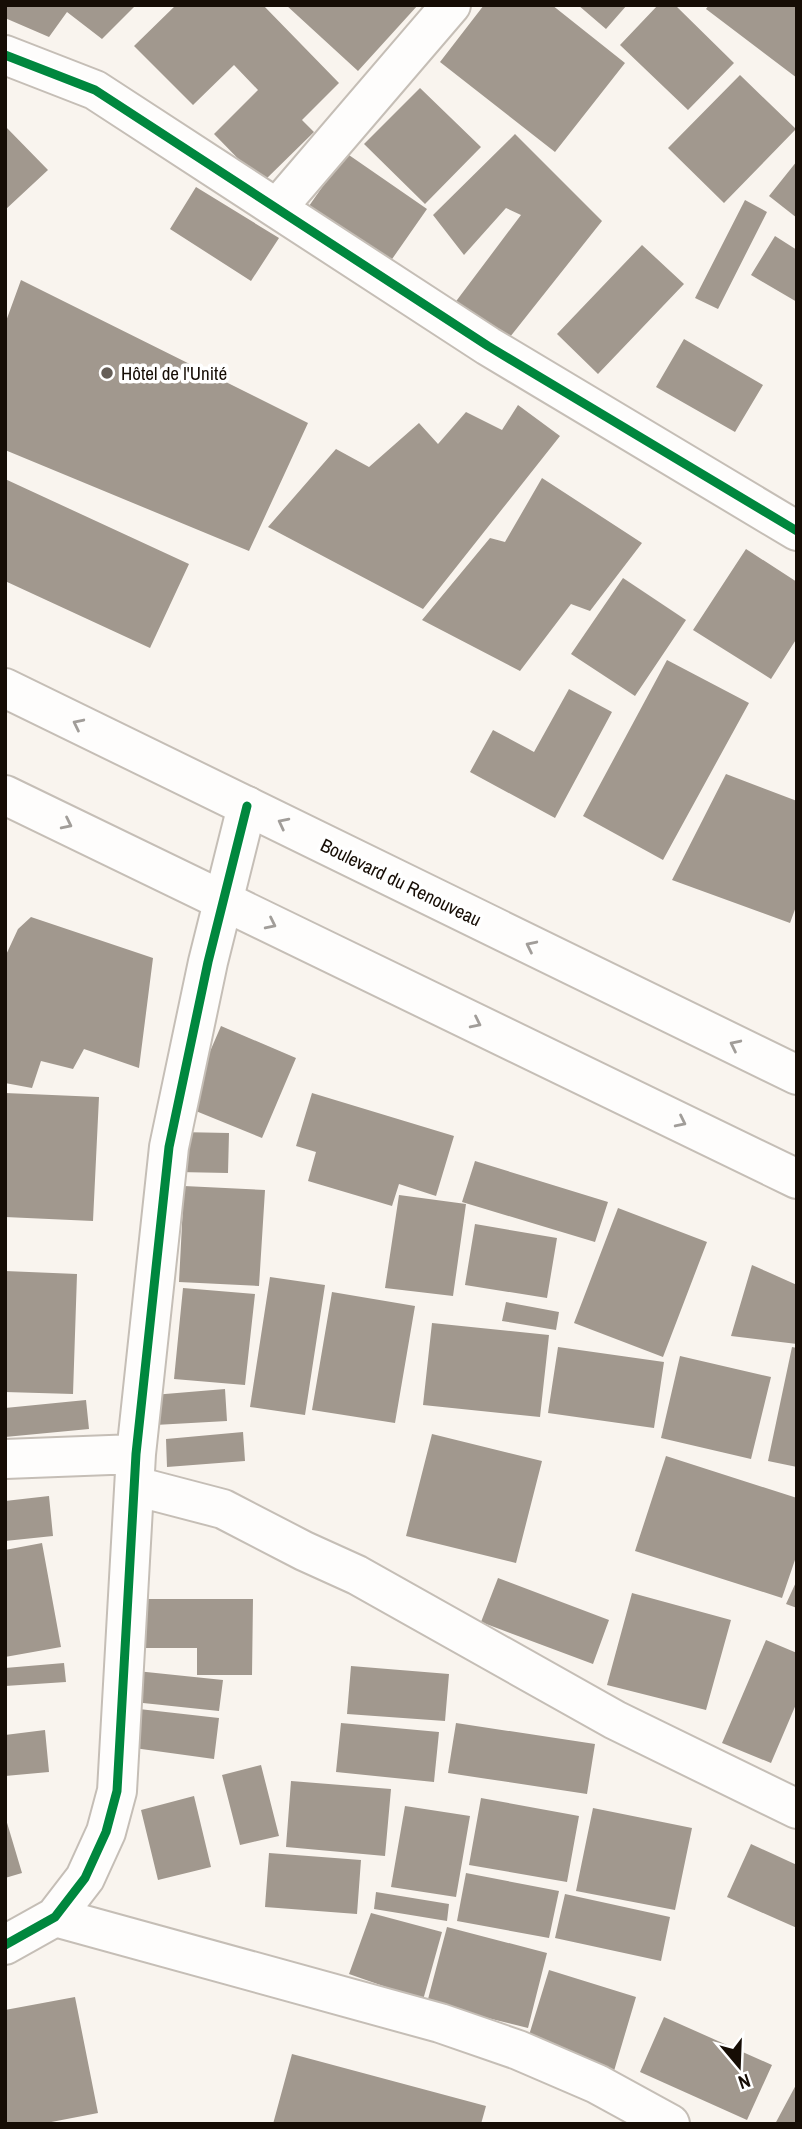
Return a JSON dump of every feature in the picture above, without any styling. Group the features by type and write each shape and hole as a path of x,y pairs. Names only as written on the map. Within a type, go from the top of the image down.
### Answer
{"main road":[{"path":"277,208 451,5"},
{"path":"5,55 95,90 488,346 797,531"},
{"name":"Boulevard du Renouveau","path":"5,688 797,1075"},
{"path":"5,795 797,1179"},
{"path":"5,1945 55,1917 85,1878 106,1832 117,1791 135,1470 169,1147 223,900 247,806"},
{"path":"5,1459 135,1470 223,1509 357,1575 615,1720 797,1809"},
{"path":"55,1917 440,2023 518,2050 597,2084 670,2124"}],"building":[{"path":"5,5 134,7 102,39 67,12 49,37 5,18"},
{"path":"176,5 263,5 339,83 302,120 314,132 262,183 214,134 258,90 234,65 193,105 134,46"},
{"path":"286,5 418,5 358,71"},
{"path":"484,5 552,5 625,63 555,152 440,62"},
{"path":"578,5 627,5 606,29"},
{"path":"658,5 675,5 734,63 688,110 620,45"},
{"path":"709,5 797,5 797,78 706,9"},
{"path":"740,75 796,129 724,203 668,148"},
{"path":"420,88 481,147 425,204 364,144"},
{"path":"5,126 48,170 5,210"},
{"path":"515,134 602,221 506,342 454,304 521,215 506,208 464,255 433,215"},
{"path":"346,153 427,209 390,262 309,206"},
{"path":"797,161 797,218 769,196"},
{"path":"196,187 279,238 251,281 170,229"},
{"path":"745,200 767,212 718,309 695,298"},
{"path":"775,236 797,250 797,302 751,275"},
{"path":"642,245 684,284 598,374 557,334"},
{"name":"Hôtel de l'Unité","path":"21,280 308,423 249,551 5,450 5,324"},
{"path":"684,339 763,385 735,432 656,387"},
{"path":"518,405 560,436 423,609 268,527 336,449 369,467 419,423 438,444 466,412 502,430"},
{"path":"542,478 642,543 590,611 571,604 520,671 422,620 490,538 505,542"},
{"path":"5,479 189,564 150,648 5,581"},
{"path":"746,549 797,582 797,638 771,679 693,630"},
{"path":"623,578 686,620 635,696 571,654"},
{"path":"667,660 749,703 663,860 583,816"},
{"path":"569,689 612,712 555,818 470,772 493,730 534,752"},
{"path":"726,774 797,801 797,904 790,923 672,880"},
{"path":"31,917 153,958 139,1068 84,1049 73,1069 41,1061 32,1088 5,1083 5,957 18,929"},
{"path":"221,1026 296,1058 262,1138 186,1107"},
{"path":"5,1093 99,1097 93,1221 5,1217"},
{"path":"312,1093 454,1136 436,1196 399,1184 392,1206 308,1181 316,1152 296,1146"},
{"path":"179,1132 229,1133 228,1173 178,1172"},
{"path":"475,1161 608,1202 595,1242 462,1202"},
{"path":"184,1186 265,1190 259,1286 179,1282"},
{"path":"399,1195 466,1204 453,1296 385,1288"},
{"path":"618,1208 707,1242 663,1357 574,1323"},
{"path":"475,1224 557,1238 547,1298 465,1285"},
{"path":"752,1265 797,1285 797,1344 731,1336"},
{"path":"5,1271 77,1274 73,1394 5,1392"},
{"path":"270,1277 325,1285 305,1415 250,1407"},
{"path":"183,1288 255,1294 245,1385 174,1379"},
{"path":"332,1292 415,1306 395,1423 312,1410"},
{"path":"506,1302 559,1312 556,1330 502,1321"},
{"path":"432,1323 549,1335 540,1417 423,1405"},
{"path":"558,1347 664,1362 654,1428 548,1413"},
{"path":"792,1347 797,1348 797,1467 768,1461"},
{"path":"680,1356 771,1377 751,1459 661,1438"},
{"path":"225,1389 227,1421 155,1425 153,1395"},
{"path":"86,1400 89,1429 5,1437 5,1408"},
{"path":"243,1432 245,1461 167,1467 166,1439"},
{"path":"432,1434 542,1461 516,1563 406,1536"},
{"path":"666,1456 797,1498 797,1554 782,1598 635,1551"},
{"path":"49,1496 53,1536 5,1541 5,1501"},
{"path":"42,1543 61,1647 5,1657 5,1550"},
{"path":"498,1578 609,1620 593,1664 481,1622"},
{"path":"797,1580 797,1608 786,1604"},
{"path":"632,1593 731,1620 706,1710 607,1685"},
{"path":"135,1599 253,1599 252,1675 197,1675 197,1648 135,1648"},
{"path":"766,1640 797,1653 797,1702 771,1763 722,1743"},
{"path":"64,1663 66,1682 5,1686 5,1668"},
{"path":"351,1666 449,1674 445,1721 347,1714"},
{"path":"127,1670 223,1680 219,1711 124,1701"},
{"path":"139,1709 219,1718 214,1759 134,1748"},
{"path":"341,1723 439,1732 434,1782 336,1772"},
{"path":"456,1723 595,1744 587,1794 448,1773"},
{"path":"45,1730 49,1772 5,1776 5,1735"},
{"path":"261,1765 279,1836 240,1845 222,1775"},
{"path":"291,1781 391,1789 385,1856 286,1847"},
{"path":"194,1796 211,1867 158,1880 141,1810"},
{"path":"481,1798 579,1816 567,1882 469,1865"},
{"path":"405,1806 470,1816 456,1897 391,1887"},
{"path":"593,1808 692,1828 675,1910 576,1891"},
{"path":"5,1816 22,1873 5,1878"},
{"path":"751,1844 797,1865 797,1928 727,1897"},
{"path":"269,1853 361,1860 357,1914 265,1907"},
{"path":"466,1873 559,1891 549,1938 457,1921"},
{"path":"376,1892 449,1904 447,1921 374,1909"},
{"path":"565,1894 670,1917 661,1961 555,1938"},
{"path":"371,1913 442,1932 423,2000 349,1974"},
{"path":"447,1927 547,1953 528,2028 427,2003"},
{"path":"549,1970 636,1997 614,2071 526,2045"},
{"path":"75,1997 98,2113 41,2124 5,2124 5,2010"},
{"path":"664,2017 772,2065 747,2120 640,2072"},
{"path":"292,2054 486,2106 481,2124 273,2124"},
{"path":"797,2083 797,2124 775,2124"}],"cycle path":[{"path":"5,55 95,90 488,346 797,531"},
{"path":"5,1945 55,1917 85,1878 106,1832 117,1791 136,1454 169,1147 208,962 247,806"}],"place":[{"name":"Hôtel de l'Unité","path":"107,373"}]}
